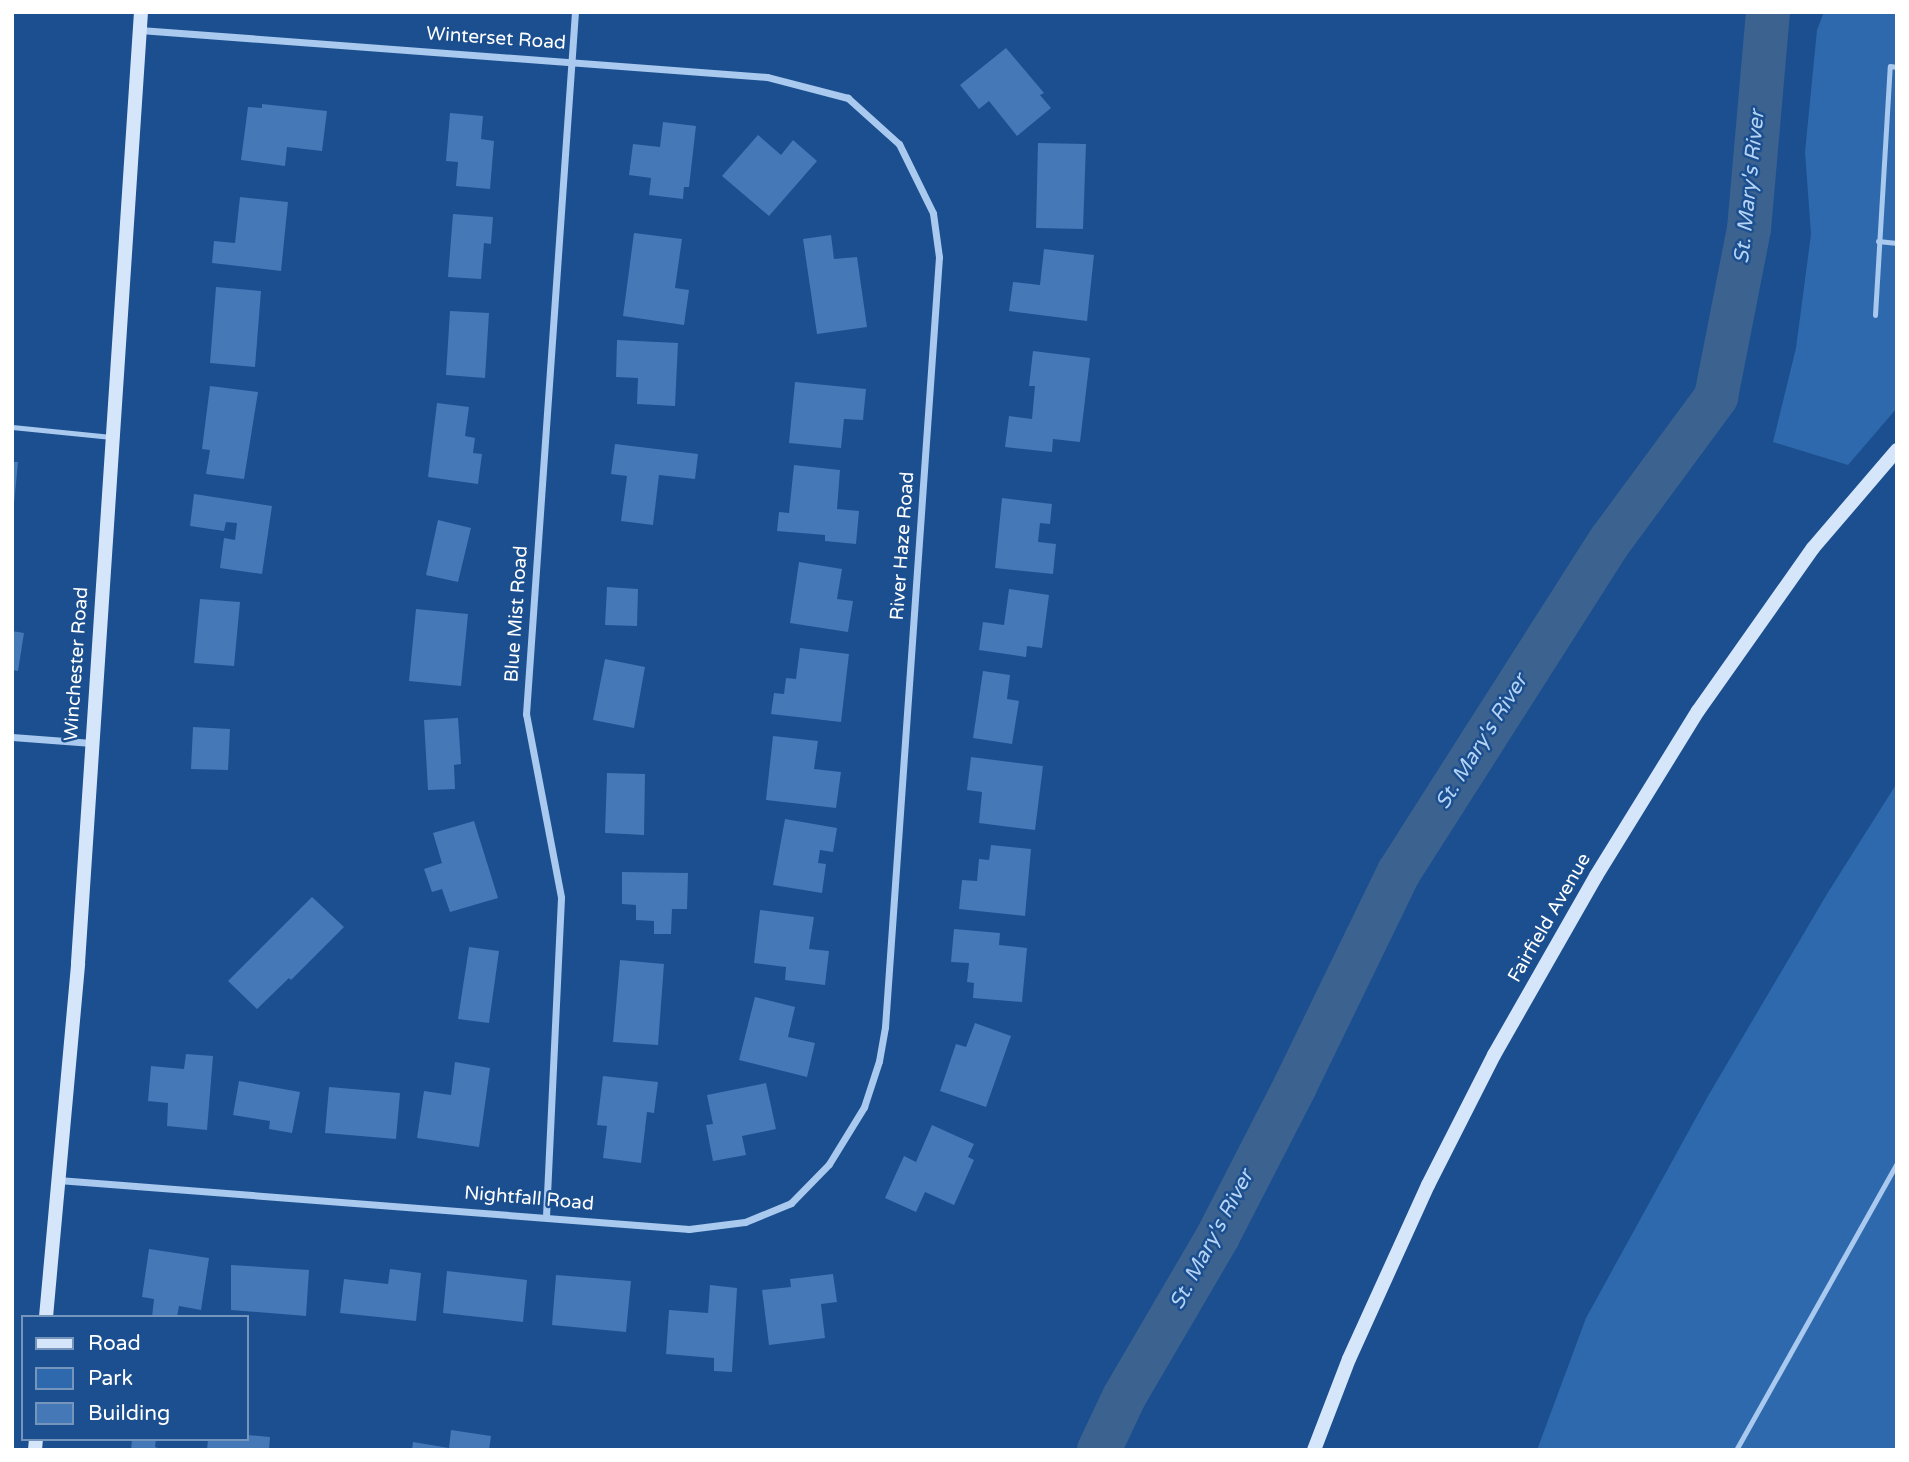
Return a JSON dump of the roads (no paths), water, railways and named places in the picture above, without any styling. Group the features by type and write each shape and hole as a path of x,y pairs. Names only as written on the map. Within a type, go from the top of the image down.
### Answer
{"street":[{"name":"Winchester Road","path":"46,1315 78,963 141,12"},
{"name":"Blue Mist Road","path":"546,1216 561,897 526,714 575,12"},
{"name":"Winterset Road","path":"140,30 571,60 767,77 848,98"},
{"name":"River Haze Road","path":"848,98 899,145 933,213 939,257 886,1027"},
{"name":"Fairfield Avenue","path":"1314,1450 1349,1359 1428,1185 1493,1055 1596,876 1698,711 1813,548 1897,450"},
{"path":"12,737 92,743"},
{"name":"Nightfall Road","path":"57,1180 689,1229 745,1222 791,1203 829,1164 864,1107 879,1061 886,1027"}],"lane":[{"path":"1875,315 1890,66 1897,67"},
{"path":"1878,241 1897,243"},
{"path":"12,427 111,437"},
{"path":"1736,1450 1897,1163"}],"waterway":[{"name":"St. Mary's River","path":"1099,1450 1124,1397 1218,1236 1295,1086 1399,872 1610,541 1716,397 1749,229 1768,12"}]}
